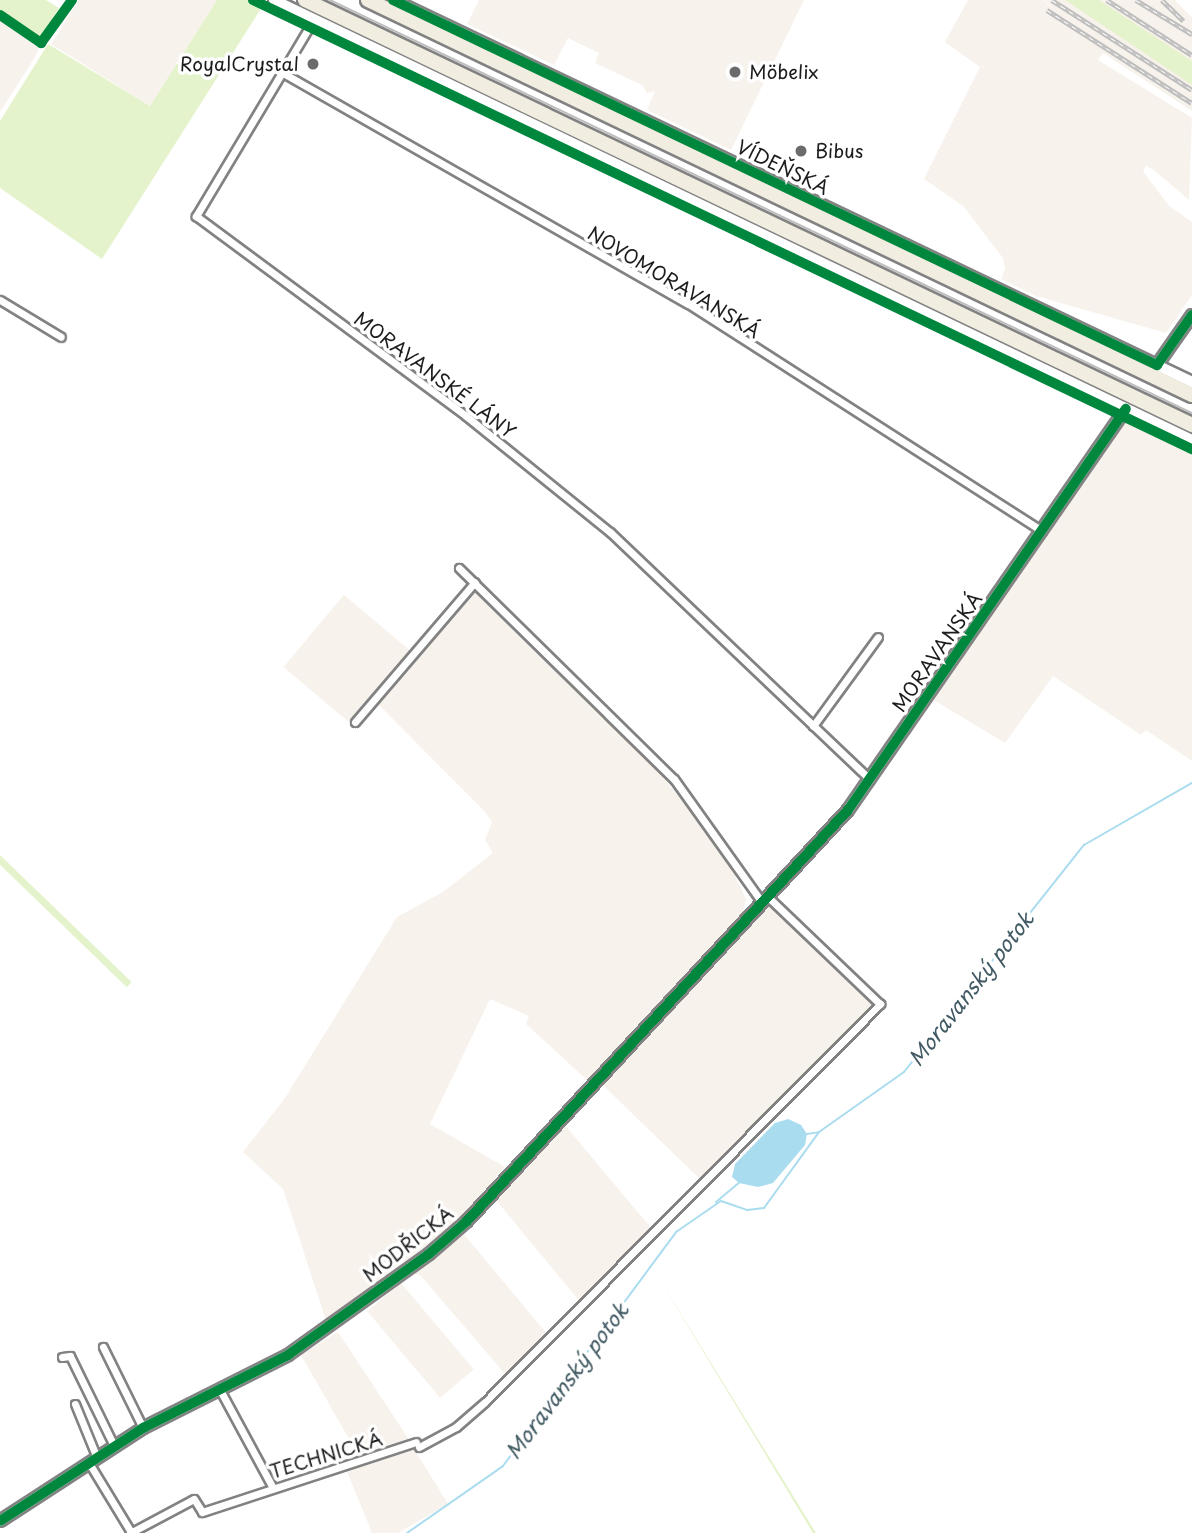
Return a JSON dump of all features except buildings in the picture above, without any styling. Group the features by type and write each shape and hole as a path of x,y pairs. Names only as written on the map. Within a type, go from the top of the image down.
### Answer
{"highway":[{"path":"305,0 1192,425"},
{"name":"VÍDEŇSKÁ","path":"368,0 1192,395"},
{"path":"793,202 929,256"}],"street":[{"path":"274,0 1192,440"},
{"name":"VÍDEŇSKÁ","path":"393,0 1192,382"},
{"name":"MORAVANSKÉ LÁNY","path":"314,19 196,216 466,416 610,532 870,780"},
{"name":"NOVOMORAVANSKÁ","path":"283,73 687,303 1042,531"},
{"path":"0,300 61,337"},
{"path":"1157,365 1192,315"},
{"name":"MORAVANSKÁ","path":"764,898 870,780 1126,409"},
{"path":"459,568 674,779 764,898"},
{"path":"355,722 474,582"},
{"path":"813,726 878,637"},
{"name":"MODŘICKÁ","path":"0,1521 143,1428 288,1355 429,1254 467,1221 764,898"},
{"name":"TECHNICKÁ","path":"131,1533 194,1499 202,1512 244,1496 417,1444 456,1427 485,1402 880,1004 764,898"},
{"path":"103,1346 143,1428"},
{"path":"62,1357 70,1356 114,1446"},
{"path":"220,1391 273,1488"},
{"path":"75,1404 93,1460 131,1533"}],"shaded area":[{"path":"79,0 217,0 150,106 51,44"},
{"path":"479,0 804,0 731,150 647,110 655,91 647,93 642,85 595,63 599,53 568,38 554,65 467,24"},
{"path":"968,0 1043,0 1060,14 1044,0 1175,0 1192,17 1192,111 1103,53 1098,60 1192,118 1189,200 1154,170 1146,166 1143,171 1169,206 1192,222 1192,295 1166,333 1036,296 1001,279 1005,269 1003,258 963,206 924,179 980,67 945,42"},
{"path":"0,12 52,19 35,57 0,112"},
{"path":"1128,419 1192,450 1192,761 1146,730 1141,735 1053,676 1005,743 932,699"},
{"path":"475,591 633,743 719,843 746,899 743,912 587,1080 526,1024 529,1016 490,999 430,1124 505,1167 453,1226 326,1320 283,1189 243,1152 285,1098 397,917 443,892 493,853 485,840 492,822 485,812 379,705"},
{"path":"344,595 414,654 354,726 284,667"},
{"path":"769,905 874,1006 704,1183 599,1081"},
{"path":"564,1124 652,1229 580,1302 496,1200"},
{"path":"463,1233 548,1335 506,1375 420,1275 412,1274"},
{"path":"401,1283 474,1370 440,1398 367,1311"},
{"path":"337,1332 410,1441 360,1458 301,1355"},
{"path":"413,1447 448,1504 398,1533 372,1533 346,1469"}],"green space":[{"path":"0,0 46,0 59,8 40,38 0,12"},
{"path":"217,0 247,0 262,7 102,259 0,188 0,121 48,44 150,106"},
{"path":"1065,0 1099,0 1192,61 1192,85"},
{"path":"0,855 132,982 127,987 0,865"},
{"path":"655,1272 816,1533 813,1533"}],"water":[{"path":"788,1119 801,1125 807,1134 805,1145 773,1183 758,1187 739,1183 732,1177 735,1164 775,1123"}],"waterway":[{"name":"Moravanský potok","path":"407,1533 503,1466 676,1232 721,1201 747,1210 764,1208 819,1132 904,1072 1084,845 1192,783"},
{"path":"807,1134 819,1132"},
{"path":"716,1202 739,1183"}],"tram line":[{"path":"330,0 1192,413"}],"railway":[{"path":"1052,0 1192,90"},
{"path":"1107,0 1192,55"},
{"path":"1136,0 1192,34"},
{"path":"1162,0 1184,21"},
{"path":"1047,10 1192,103"}],"cycle path":[{"path":"0,15 41,43 72,0"},
{"path":"253,0 1192,449"},
{"path":"393,0 1157,365 1192,315"},
{"path":"0,1521 143,1428 288,1355 429,1254 467,1221 848,810 1126,409"}],"place":[{"name":"RoyalCrystal","path":"313,64"},
{"name":"Möbelix","path":"735,72"},
{"name":"Bibus","path":"801,151"}]}
